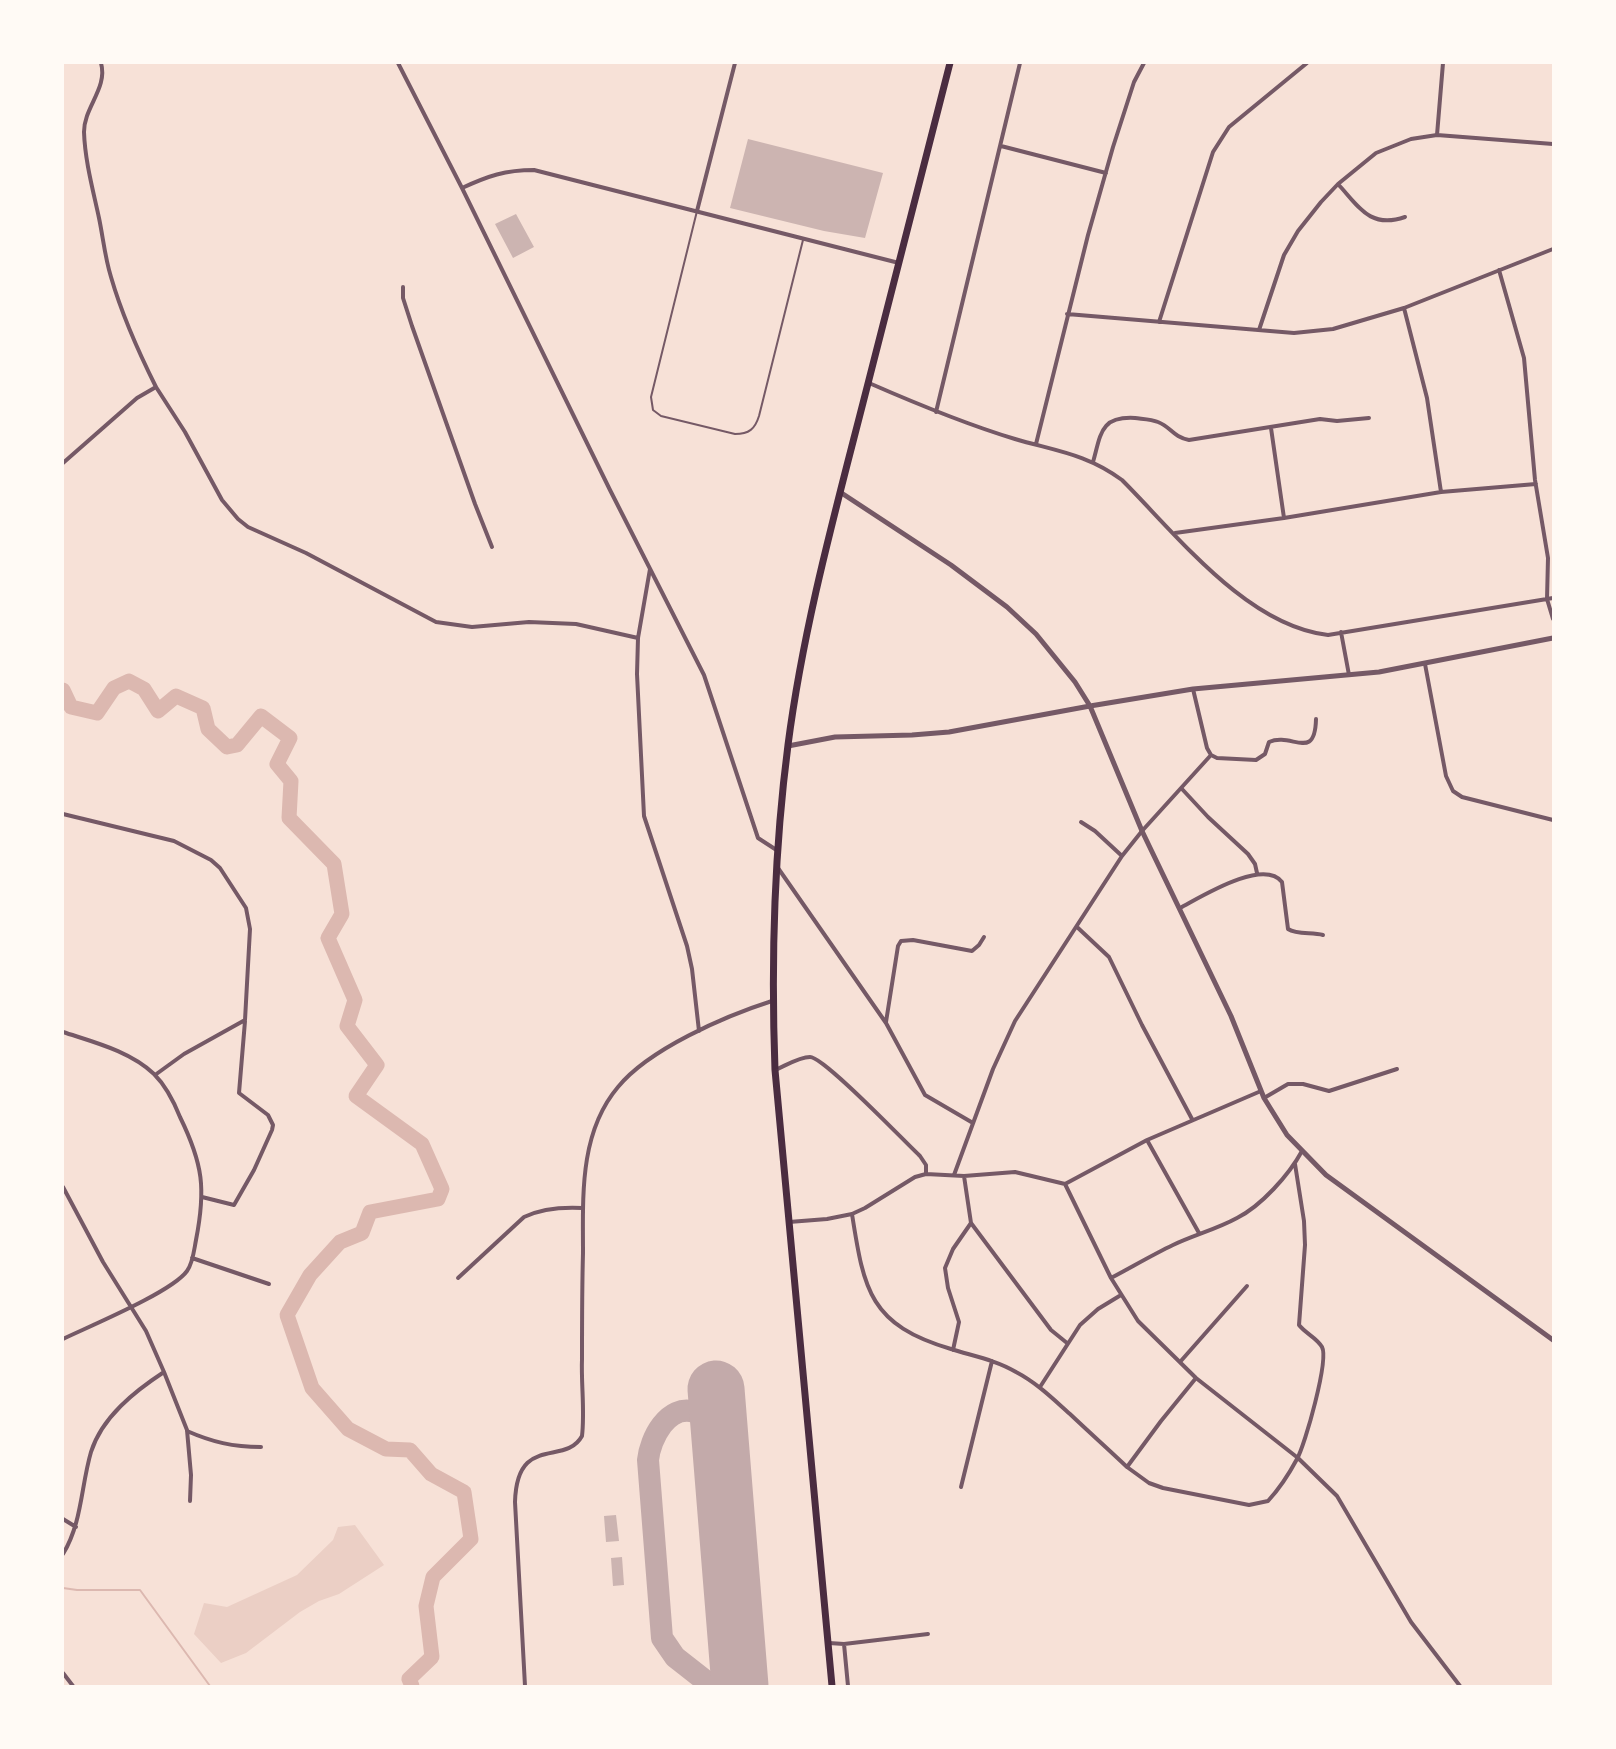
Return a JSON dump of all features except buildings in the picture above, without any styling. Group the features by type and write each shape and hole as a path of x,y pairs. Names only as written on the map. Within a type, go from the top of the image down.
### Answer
{"highway":[{"path":"832,1686 775,1070 772,1001 776,865 788,746 808,626 950,63"}],"street":[{"path":"100,63 103,73 102,81 86,115 84,131 90,179 110,274 131,337 156,387 185,432 222,500 238,519 248,527 306,553 436,622 472,627 529,622 576,624 638,638"},
{"path":"398,63 705,675 758,838 778,851"},
{"path":"697,211 735,63"},
{"path":"936,412 1020,63"},
{"path":"1036,444 1067,314 1106,173 1134,82 1144,63"},
{"path":"1159,322 1213,152 1220,139 1229,126 1307,63"},
{"path":"1437,135 1443,63"},
{"path":"1259,330 1284,255 1298,231 1338,184 1376,153 1411,139 1437,135 1553,144"},
{"path":"1000,146 1106,173"},
{"path":"462,188 496,173 534,170 899,262"},
{"path":"1338,184 1368,216 1386,222 1405,217"},
{"path":"1067,314 1294,333 1333,329 1404,308 1553,249"},
{"path":"1499,270 1524,358 1536,484 1548,558 1547,599 1553,619"},
{"path":"403,287 403,298 412,326 492,548"},
{"path":"1404,308 1427,398 1441,492"},
{"path":"868,383 936,412 1092,462 1122,480 1208,569 1237,593 1277,619 1313,633 1341,633 1553,598"},
{"path":"63,464 137,398 156,387"},
{"path":"1092,462 1105,427 1111,421 1126,418 1156,421 1175,436 1189,440 1320,419 1337,421 1369,418"},
{"path":"1271,428 1284,518"},
{"path":"1174,533 1284,518 1441,492 1536,484"},
{"path":"840,492 951,566 1022,619 1062,664 1090,706 1142,831 1231,1016 1263,1098 1273,1115 1302,1151 1326,1174 1553,1340"},
{"path":"650,568 638,638 637,674 644,816 687,946 699,1031"},
{"path":"1341,633 1349,676"},
{"path":"788,746 835,737 949,732 1090,706 1194,690 1349,676 1425,664 1553,638"},
{"path":"1425,664 1446,776 1453,791 1467,799 1553,820"},
{"path":"1194,690 1207,748 1211,755 1217,758 1256,760 1265,754 1269,742 1274,740 1306,743 1311,741 1315,735 1316,719"},
{"path":"954,1175 993,1069 1015,1021 1122,856 1211,755"},
{"path":"1182,789 1248,854 1255,864 1257,873"},
{"path":"63,814 174,841 211,860 220,868 246,908 250,929 239,1093 268,1115 273,1125 254,1170 234,1205 202,1197"},
{"path":"1081,822 1095,831 1122,856"},
{"path":"776,865 886,1023 925,1095 973,1123"},
{"path":"1180,908 1257,873 1275,876 1282,882 1288,929 1293,932 1323,935"},
{"path":"1077,927 1109,957 1192,1119"},
{"path":"886,1023 898,946 901,941 913,940 972,951 980,945 984,937"},
{"path":"525,1686 516,1488 522,1470 528,1462 539,1455 574,1445 582,1436 582,1208 591,1138 603,1108 617,1087 639,1065 699,1031 772,1001"},
{"path":"155,1075 184,1054 245,1020"},
{"path":"63,1032 133,1058 155,1075 174,1104 192,1140 200,1165 202,1197 202,1210 192,1258 184,1274 158,1292 63,1339"},
{"path":"775,1070 803,1058 810,1057 818,1060 920,1156 926,1165 926,1174"},
{"path":"1263,1098 1288,1083 1303,1084 1329,1091 1397,1069"},
{"path":"788,1222 827,1219 852,1214 915,1177 926,1174 964,1176 1015,1172 1065,1184 1147,1140 1261,1091"},
{"path":"1147,1140 1199,1233"},
{"path":"1111,1278 1173,1244 1239,1217 1252,1208 1295,1164 1302,1151"},
{"path":"852,1214 861,1266 870,1292 880,1308 903,1330 928,1342 992,1361 1015,1371 1040,1387 1127,1467 1149,1483 1163,1488 1249,1505 1268,1501 1298,1458 1309,1424 1324,1359 1321,1345 1302,1330 1299,1324 1305,1245 1304,1221 1295,1164"},
{"path":"964,1176 971,1223 1051,1330 1067,1343"},
{"path":"1065,1184 1111,1278 1138,1321 1196,1378 1298,1458 1337,1496 1411,1622 1460,1686"},
{"path":"63,1186 103,1262 146,1331 164,1372 187,1430 191,1466 190,1501"},
{"path":"458,1278 524,1217 537,1210 582,1208"},
{"path":"953,1350 958,1322 945,1268 952,1249 971,1223"},
{"path":"192,1258 268,1284"},
{"path":"1180,1362 1247,1286"},
{"path":"1040,1387 1080,1325 1121,1295"},
{"path":"961,1487 992,1361"},
{"path":"63,1554 76,1527 94,1444 112,1415 134,1393 164,1372"},
{"path":"1127,1467 1196,1378"},
{"path":"187,1430 223,1444 237,1447 261,1447"},
{"path":"63,1519 76,1527"},
{"path":"828,1643 844,1644 928,1634"},
{"path":"844,1644 848,1686"},
{"path":"63,1673 73,1686"}],"lane":[{"path":"697,211 651,397 653,410 661,416 735,434 748,433 753,429 759,416 804,238"}],"shaded area":[{"path":"355,1525 384,1565 339,1594 319,1601 300,1612 246,1653 221,1663 194,1634 204,1603 227,1607 297,1575 333,1540 338,1527"}],"waterway":[{"path":"63,690 71,707 97,713 114,688 129,681 144,689 158,711 176,696 203,708 208,729 227,747 237,745 261,716 290,738 277,764 291,781 289,818 334,864 342,914 328,938 355,1000 347,1026 377,1065 356,1096 422,1144 442,1189 438,1199 370,1212 362,1233 340,1242 310,1275 287,1315 312,1388 348,1429 386,1449 410,1450 431,1474 464,1492 471,1539 433,1577 426,1606 432,1657 409,1679 412,1686"},
{"path":"63,1588 140,1590 210,1686"}],"taxiway":[{"path":"712,1686 675,1657 662,1638 648,1460 652,1442 657,1433 662,1425 677,1413 685,1411 699,1413 719,1434"},
{"path":"718,1686 728,1680 738,1661"}],"runway":[{"path":"716,1389 740,1686"}]}
